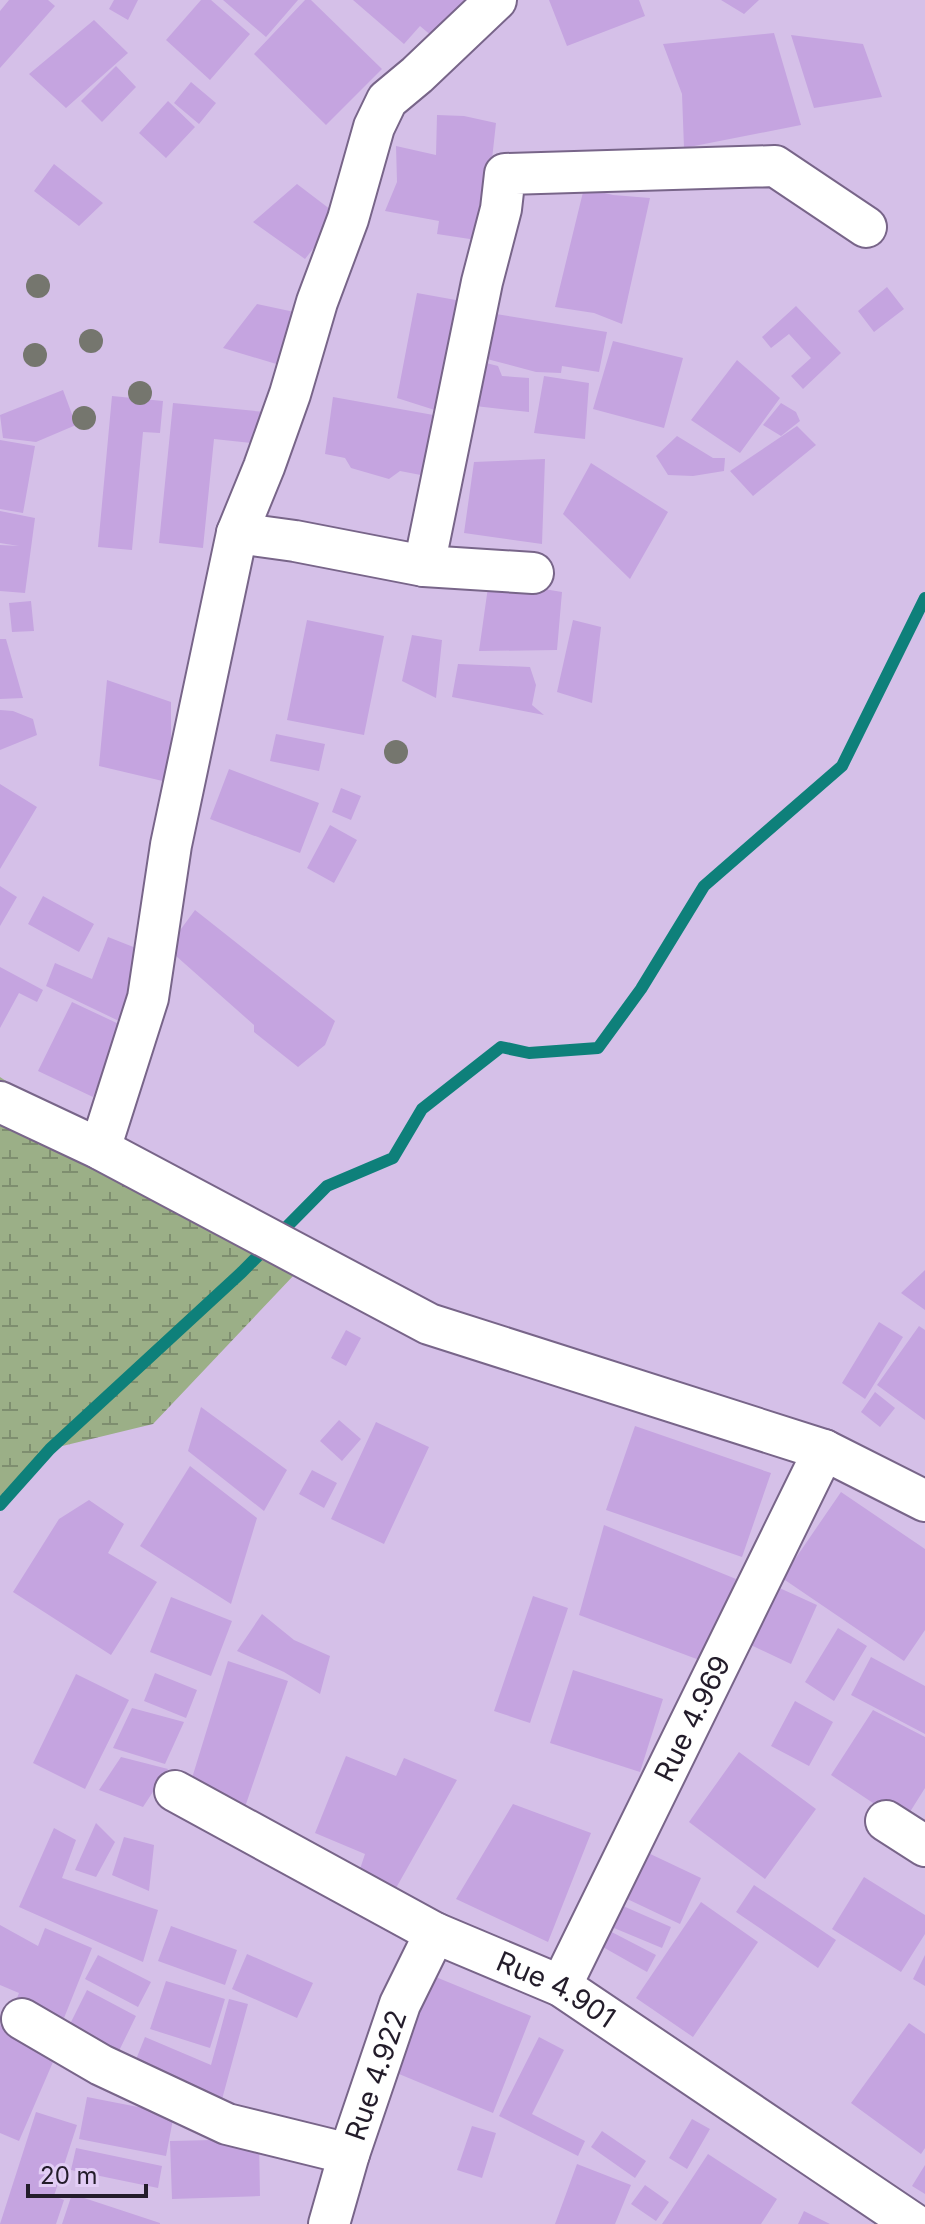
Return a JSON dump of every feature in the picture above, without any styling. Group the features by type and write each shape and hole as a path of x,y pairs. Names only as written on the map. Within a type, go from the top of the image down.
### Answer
{"street":[{"path":"100,1149 148,998 171,845 237,533 285,409 317,302 348,219 374,127 387,100 496,0"},
{"path":"424,566 482,282 501,209 505,174 775,166 866,227"},
{"path":"237,533 424,566 533,573"},
{"path":"0,1102 100,1149 429,1324 824,1450 925,1501"},
{"name":"Rue 4.969","path":"561,1986 824,1450"},
{"name":"Rue 4.901","path":"175,1791 435,1933 561,1986 914,2224"},
{"path":"886,1821 925,1846"},
{"name":"Rue 4.922","path":"329,2224 349,2154 400,2004 435,1933"},
{"path":"22,2019 101,2065 227,2124 349,2154"}],"green space":[{"path":"0,1077 102,1145 312,1256 153,1424 50,1449 0,1505"}],"building":[{"path":"9,0 48,0 55,6 0,68 0,11"},
{"path":"114,0 138,0 128,20 109,9"},
{"path":"201,0 211,0 250,34 210,80 166,40"},
{"path":"223,0 298,0 266,37"},
{"path":"305,0 311,0 382,69 326,125 254,54"},
{"path":"353,0 465,0 433,37 420,26 404,44"},
{"path":"549,0 639,0 645,16 567,46"},
{"path":"721,0 759,0 744,14"},
{"path":"94,20 128,53 66,108 29,74"},
{"path":"774,33 801,125 684,148 682,94 663,44"},
{"path":"791,35 863,44 882,97 814,108"},
{"path":"116,66 136,87 102,122 81,101"},
{"path":"191,82 216,103 199,124 174,103"},
{"path":"168,101 195,127 166,158 139,133"},
{"path":"437,115 464,116 496,123 483,241 437,234 439,221 385,211 397,182 396,146 436,155"},
{"path":"54,164 103,203 79,226 34,191"},
{"path":"297,184 339,216 305,259 253,222"},
{"path":"584,188 613,195 650,198 622,324 594,313 555,307"},
{"path":"887,287 904,309 874,332 858,311"},
{"path":"417,293 467,302 441,412 397,398"},
{"path":"257,304 299,313 283,366 223,348"},
{"path":"796,306 841,353 803,389 791,376 811,358 789,334 771,348 762,337"},
{"path":"496,314 607,332 599,372 562,366 561,373 536,372 487,359"},
{"path":"613,341 683,358 664,428 593,409"},
{"path":"737,360 780,398 740,453 691,420"},
{"path":"482,362 498,366 502,376 529,378 529,412 475,406"},
{"path":"544,376 589,383 585,439 534,433"},
{"path":"63,390 76,425 36,442 3,438 0,415"},
{"path":"112,396 163,401 160,433 143,432 132,550 98,547"},
{"path":"333,397 439,416 426,476 400,471 389,479 351,468 345,458 325,454"},
{"path":"173,403 265,412 262,444 214,439 203,548 159,543"},
{"path":"781,403 796,412 800,421 781,436 763,425"},
{"path":"797,426 816,445 753,496 730,471"},
{"path":"677,436 713,458 725,458 724,471 693,476 668,475 656,456"},
{"path":"0,440 35,446 23,513 0,509"},
{"path":"545,459 542,544 464,533 474,462"},
{"path":"591,463 668,512 630,579 563,514"},
{"path":"0,511 35,518 25,593 0,591 0,545 19,546 0,543"},
{"path":"489,580 562,592 557,650 479,651"},
{"path":"31,601 34,631 12,632 9,603"},
{"path":"307,620 384,636 364,735 287,720"},
{"path":"573,620 601,627 592,703 557,692"},
{"path":"412,635 442,640 436,698 402,681"},
{"path":"0,639 6,639 23,698 0,699"},
{"path":"458,664 530,667 536,685 532,705 544,715 452,697"},
{"path":"107,680 171,702 171,783 99,766"},
{"path":"0,710 13,711 33,719 37,735 0,750"},
{"path":"276,734 325,744 319,771 270,761"},
{"path":"229,769 319,803 300,853 210,819"},
{"path":"0,784 37,807 0,869"},
{"path":"341,788 361,796 351,820 332,812"},
{"path":"330,825 357,840 334,883 307,868"},
{"path":"0,886 17,897 0,926"},
{"path":"43,896 94,924 79,952 28,924"},
{"path":"195,910 335,1021 325,1045 298,1067 254,1032 254,1025 167,948"},
{"path":"108,937 141,950 119,1021 46,986 55,963 92,979"},
{"path":"0,967 43,990 37,1002 19,993 0,1028"},
{"path":"72,1002 121,1025 93,1097 38,1071"},
{"path":"925,1270 925,1310 901,1293"},
{"path":"879,1322 903,1337 865,1399 842,1383"},
{"path":"919,1326 925,1330 925,1420 877,1385"},
{"path":"346,1330 361,1338 346,1366 331,1358"},
{"path":"875,1392 895,1408 880,1427 861,1412"},
{"path":"201,1407 287,1470 264,1511 188,1451"},
{"path":"339,1420 361,1439 342,1461 320,1441"},
{"path":"376,1422 429,1447 384,1544 331,1519"},
{"path":"635,1426 771,1473 742,1557 606,1510"},
{"path":"190,1466 257,1518 231,1604 140,1546"},
{"path":"312,1470 337,1483 324,1508 299,1494"},
{"path":"841,1492 925,1549 925,1630 904,1661 782,1578"},
{"path":"89,1500 124,1524 108,1553 157,1582 111,1655 13,1592 59,1519"},
{"path":"604,1525 736,1579 702,1661 579,1615"},
{"path":"764,1581 817,1605 791,1664 738,1639"},
{"path":"533,1596 568,1608 530,1723 494,1711"},
{"path":"171,1597 232,1621 211,1676 150,1652"},
{"path":"262,1614 294,1640 330,1656 320,1694 284,1672 237,1651"},
{"path":"838,1628 867,1646 834,1701 805,1682"},
{"path":"871,1657 925,1686 925,1734 851,1695"},
{"path":"228,1661 288,1681 245,1807 192,1778"},
{"path":"573,1670 663,1699 640,1772 550,1743"},
{"path":"155,1673 197,1690 186,1718 144,1701"},
{"path":"76,1674 129,1700 85,1789 33,1763"},
{"path":"795,1701 833,1722 809,1766 771,1746"},
{"path":"132,1708 184,1722 165,1764 113,1748"},
{"path":"873,1710 925,1737 925,1788 903,1823 831,1775"},
{"path":"739,1752 816,1809 765,1879 689,1822"},
{"path":"346,1756 396,1776 404,1758 457,1780 396,1888 360,1869 365,1854 315,1833"},
{"path":"121,1757 168,1769 143,1807 99,1790"},
{"path":"513,1804 591,1833 548,1942 456,1899"},
{"path":"96,1823 115,1842 96,1877 75,1870"},
{"path":"54,1828 76,1840 62,1878 158,1910 143,1962 19,1907"},
{"path":"124,1837 154,1845 149,1891 112,1875"},
{"path":"644,1851 701,1878 680,1924 623,1897"},
{"path":"864,1877 925,1915 925,1934 901,1972 832,1929"},
{"path":"754,1885 836,1940 818,1968 736,1912"},
{"path":"701,1902 758,1942 693,2037 636,1998"},
{"path":"623,1906 671,1927 662,1948 614,1928"},
{"path":"0,1925 38,1946 45,1928 92,1948 64,2018 17,1998 19,1993 0,1985"},
{"path":"171,1926 237,1950 225,1985 158,1961"},
{"path":"602,1927 656,1955 647,1972 594,1942"},
{"path":"247,1954 313,1983 297,2018 232,1989"},
{"path":"98,1955 151,1982 138,2007 85,1979"},
{"path":"925,1955 925,1986 913,1979"},
{"path":"426,1973 531,2016 493,2113 387,2069"},
{"path":"166,1981 225,1999 210,2048 150,2029"},
{"path":"87,1990 136,2016 116,2057 66,2032"},
{"path":"229,1999 248,2004 218,2114 129,2077 145,2037 211,2065"},
{"path":"909,2023 925,2034 925,2148 921,2154 851,2103"},
{"path":"0,2025 59,2048 19,2141 0,2133"},
{"path":"539,2037 564,2050 532,2114 585,2141 578,2156 499,2116"},
{"path":"87,2097 174,2114 166,2156 79,2139"},
{"path":"36,2112 77,2125 54,2196 64,2200 56,2224 0,2224"},
{"path":"692,2119 710,2129 687,2169 669,2158"},
{"path":"472,2126 496,2133 482,2178 457,2170"},
{"path":"602,2131 646,2161 635,2178 591,2147"},
{"path":"259,2139 260,2196 172,2199 170,2141"},
{"path":"76,2148 162,2166 158,2188 71,2170"},
{"path":"708,2154 777,2199 761,2224 662,2224"},
{"path":"577,2164 631,2185 615,2224 555,2224"},
{"path":"925,2165 925,2194 912,2186"},
{"path":"645,2185 669,2202 656,2221 631,2204"},
{"path":"72,2194 160,2223 160,2224 62,2224"},
{"path":"804,2211 830,2224 798,2224"}],"waterway":[{"path":"0,1505 50,1449 242,1272 327,1186 393,1158 422,1109 501,1047 529,1053 598,1048 641,989 704,886 842,766 925,598"}]}
